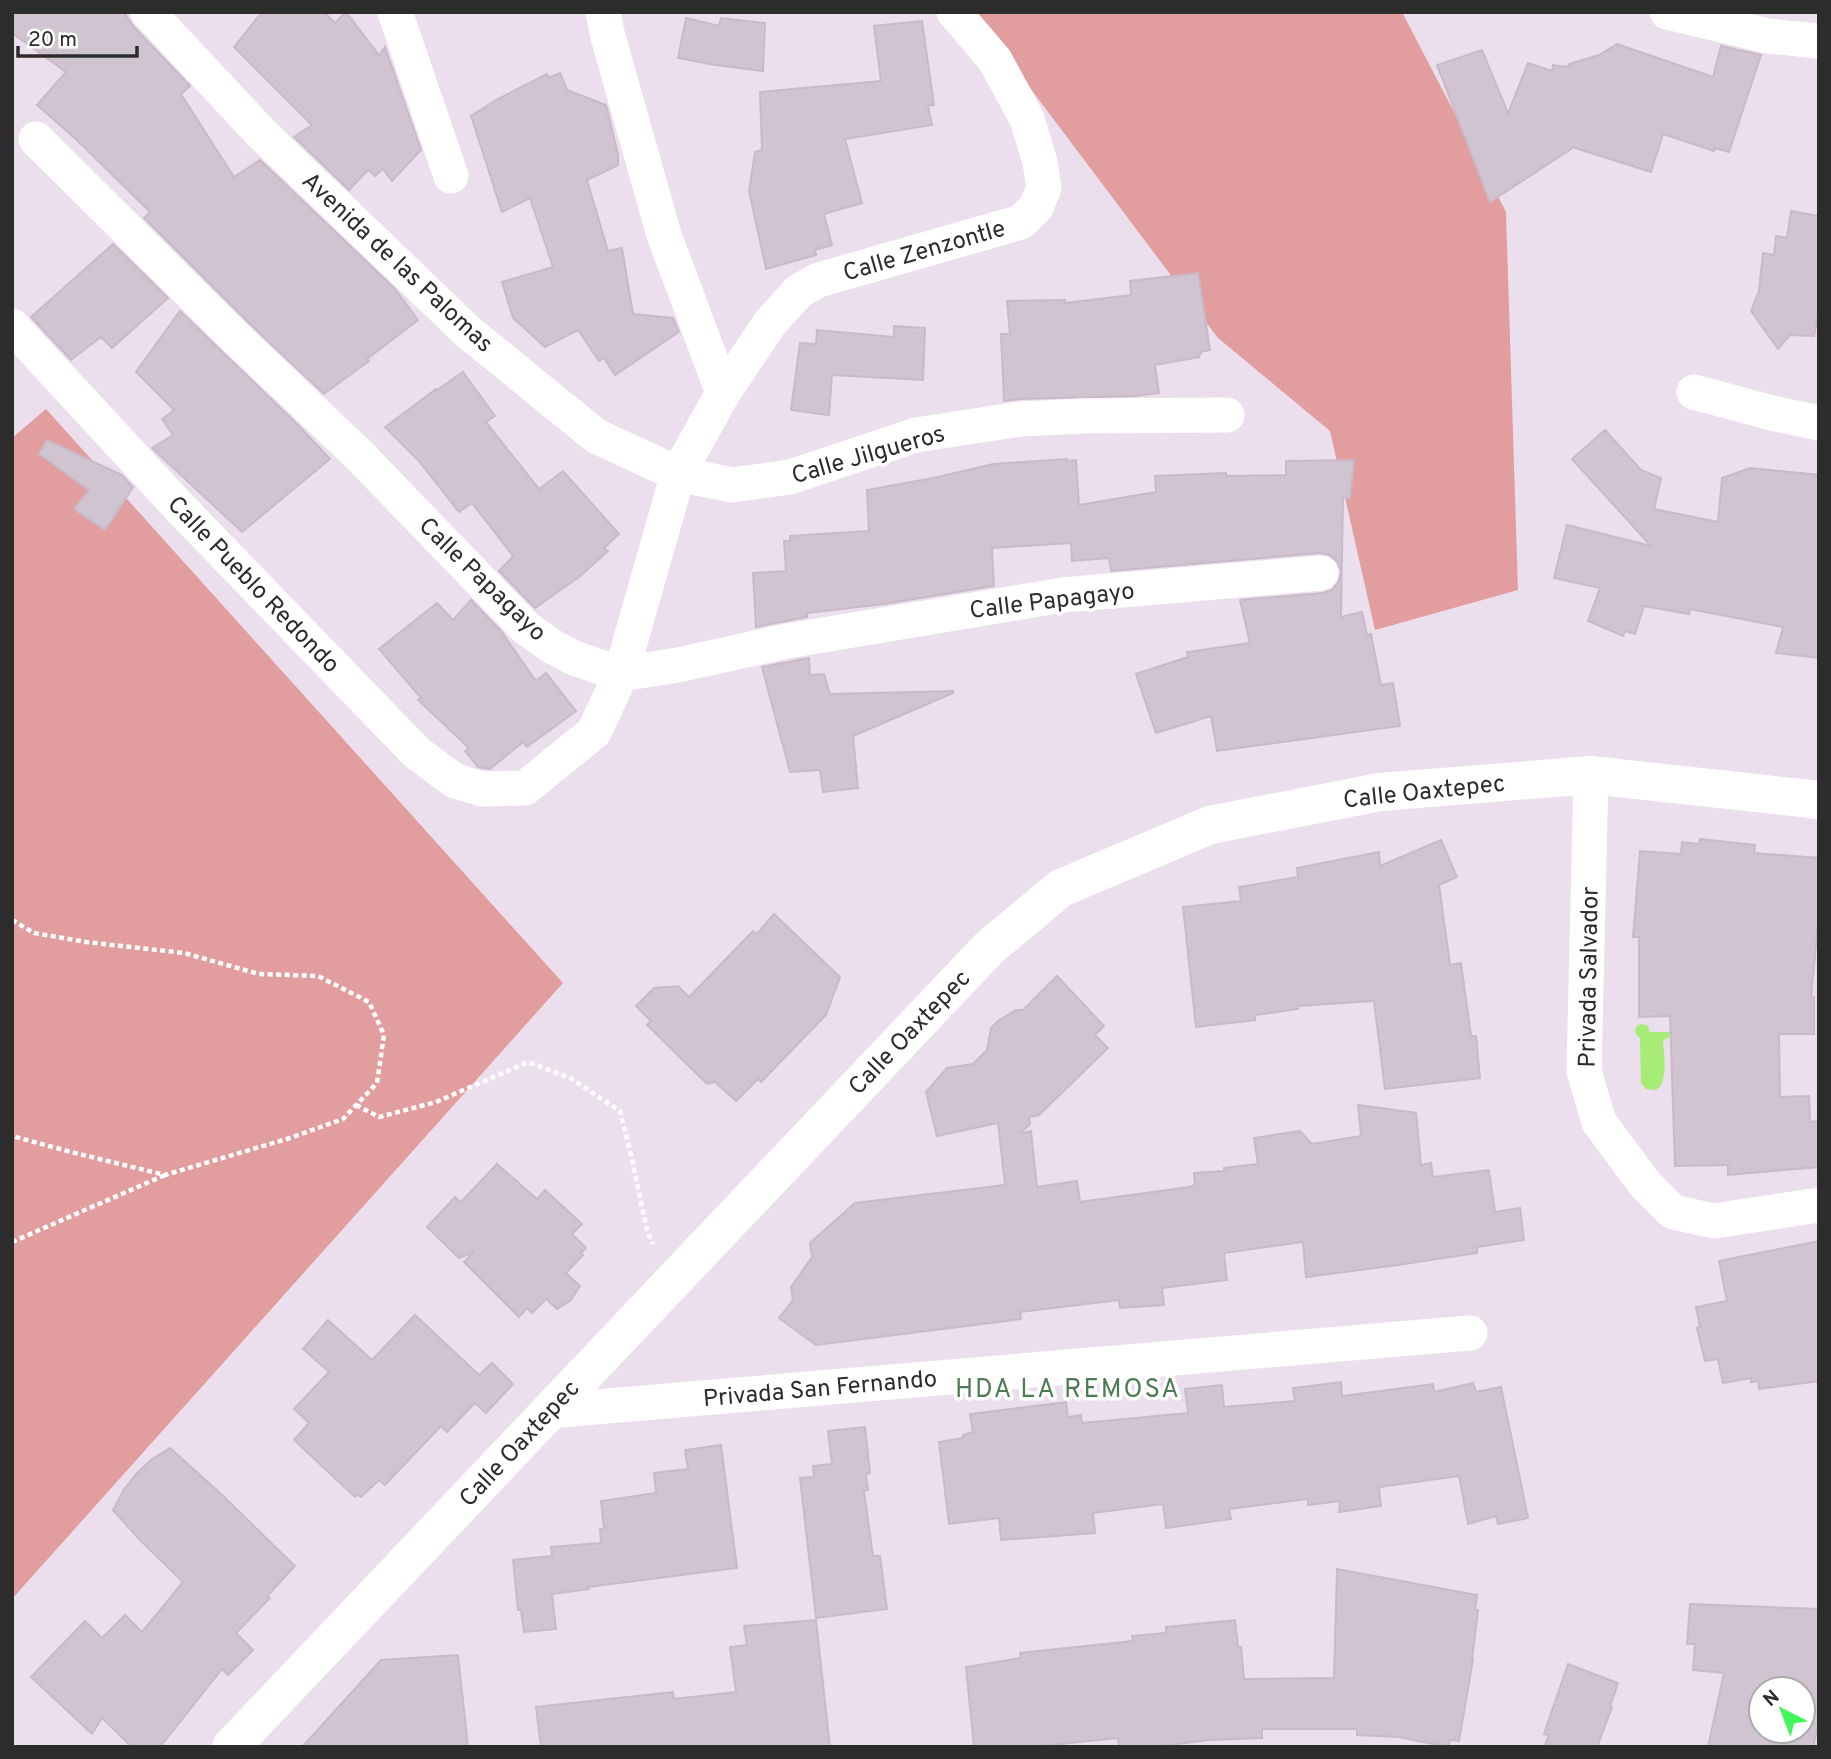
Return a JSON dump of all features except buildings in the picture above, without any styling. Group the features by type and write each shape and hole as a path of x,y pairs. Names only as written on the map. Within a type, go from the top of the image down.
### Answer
{"main road":[{"name":"Calle Oaxtepec","path":"231,1747 989,948 1061,888 1210,825 1380,792 1591,775 1819,800"}],"street":[{"name":"Avenida de las Palomas","path":"148,12 263,135 467,331 596,436 678,474"},
{"path":"395,12 451,176"},
{"path":"603,12 664,235 723,393"},
{"name":"Calle Zenzontle","path":"525,788 594,732 621,674 678,474 723,393 770,323 799,291 819,280 1021,222 1036,206 1044,188 1040,162 1027,119 995,61 954,12"},
{"path":"1667,12 1768,36 1819,41"},
{"name":"Calle Papagayo","path":"36,139 236,338 358,454 526,628 574,659 621,674 678,665 787,641 1063,595 1321,573"},
{"name":"Calle Pueblo Redondo","path":"12,326 181,509 417,753 455,781 482,789 525,788"},
{"path":"1694,392 1819,423"},
{"name":"Calle Jilgueros","path":"678,474 733,485 790,477 916,435 1020,419 1227,415"},
{"name":"Privada Salvador","path":"1591,775 1584,1071 1599,1122 1645,1184 1673,1212 1714,1221 1819,1205"},
{"name":"Privada San Fernando","path":"548,1411 1470,1333"}],"path":[{"path":"12,920 34,933 184,953 259,974 318,976 369,1002 384,1035 377,1083 343,1119 290,1138 165,1175 12,1242"},
{"path":"356,1105 379,1117 436,1102 528,1062 572,1079 620,1111 647,1230 671,1282"},
{"path":"12,1136 165,1175"}],"shaded area":[{"path":"973,12 1402,12 1506,212 1518,590 1375,630 1330,431 1218,338"},
{"path":"46,409 563,983 12,1599 12,438"},
{"path":"1640,1024 1647,1025 1650,1032 1670,1032 1669,1038 1663,1040 1664,1074 1663,1081 1656,1090 1646,1089 1641,1083 1640,1039 1635,1032"}],"district":[{"name":"HDA LA REMOSA","path":"1068,1388"}]}
